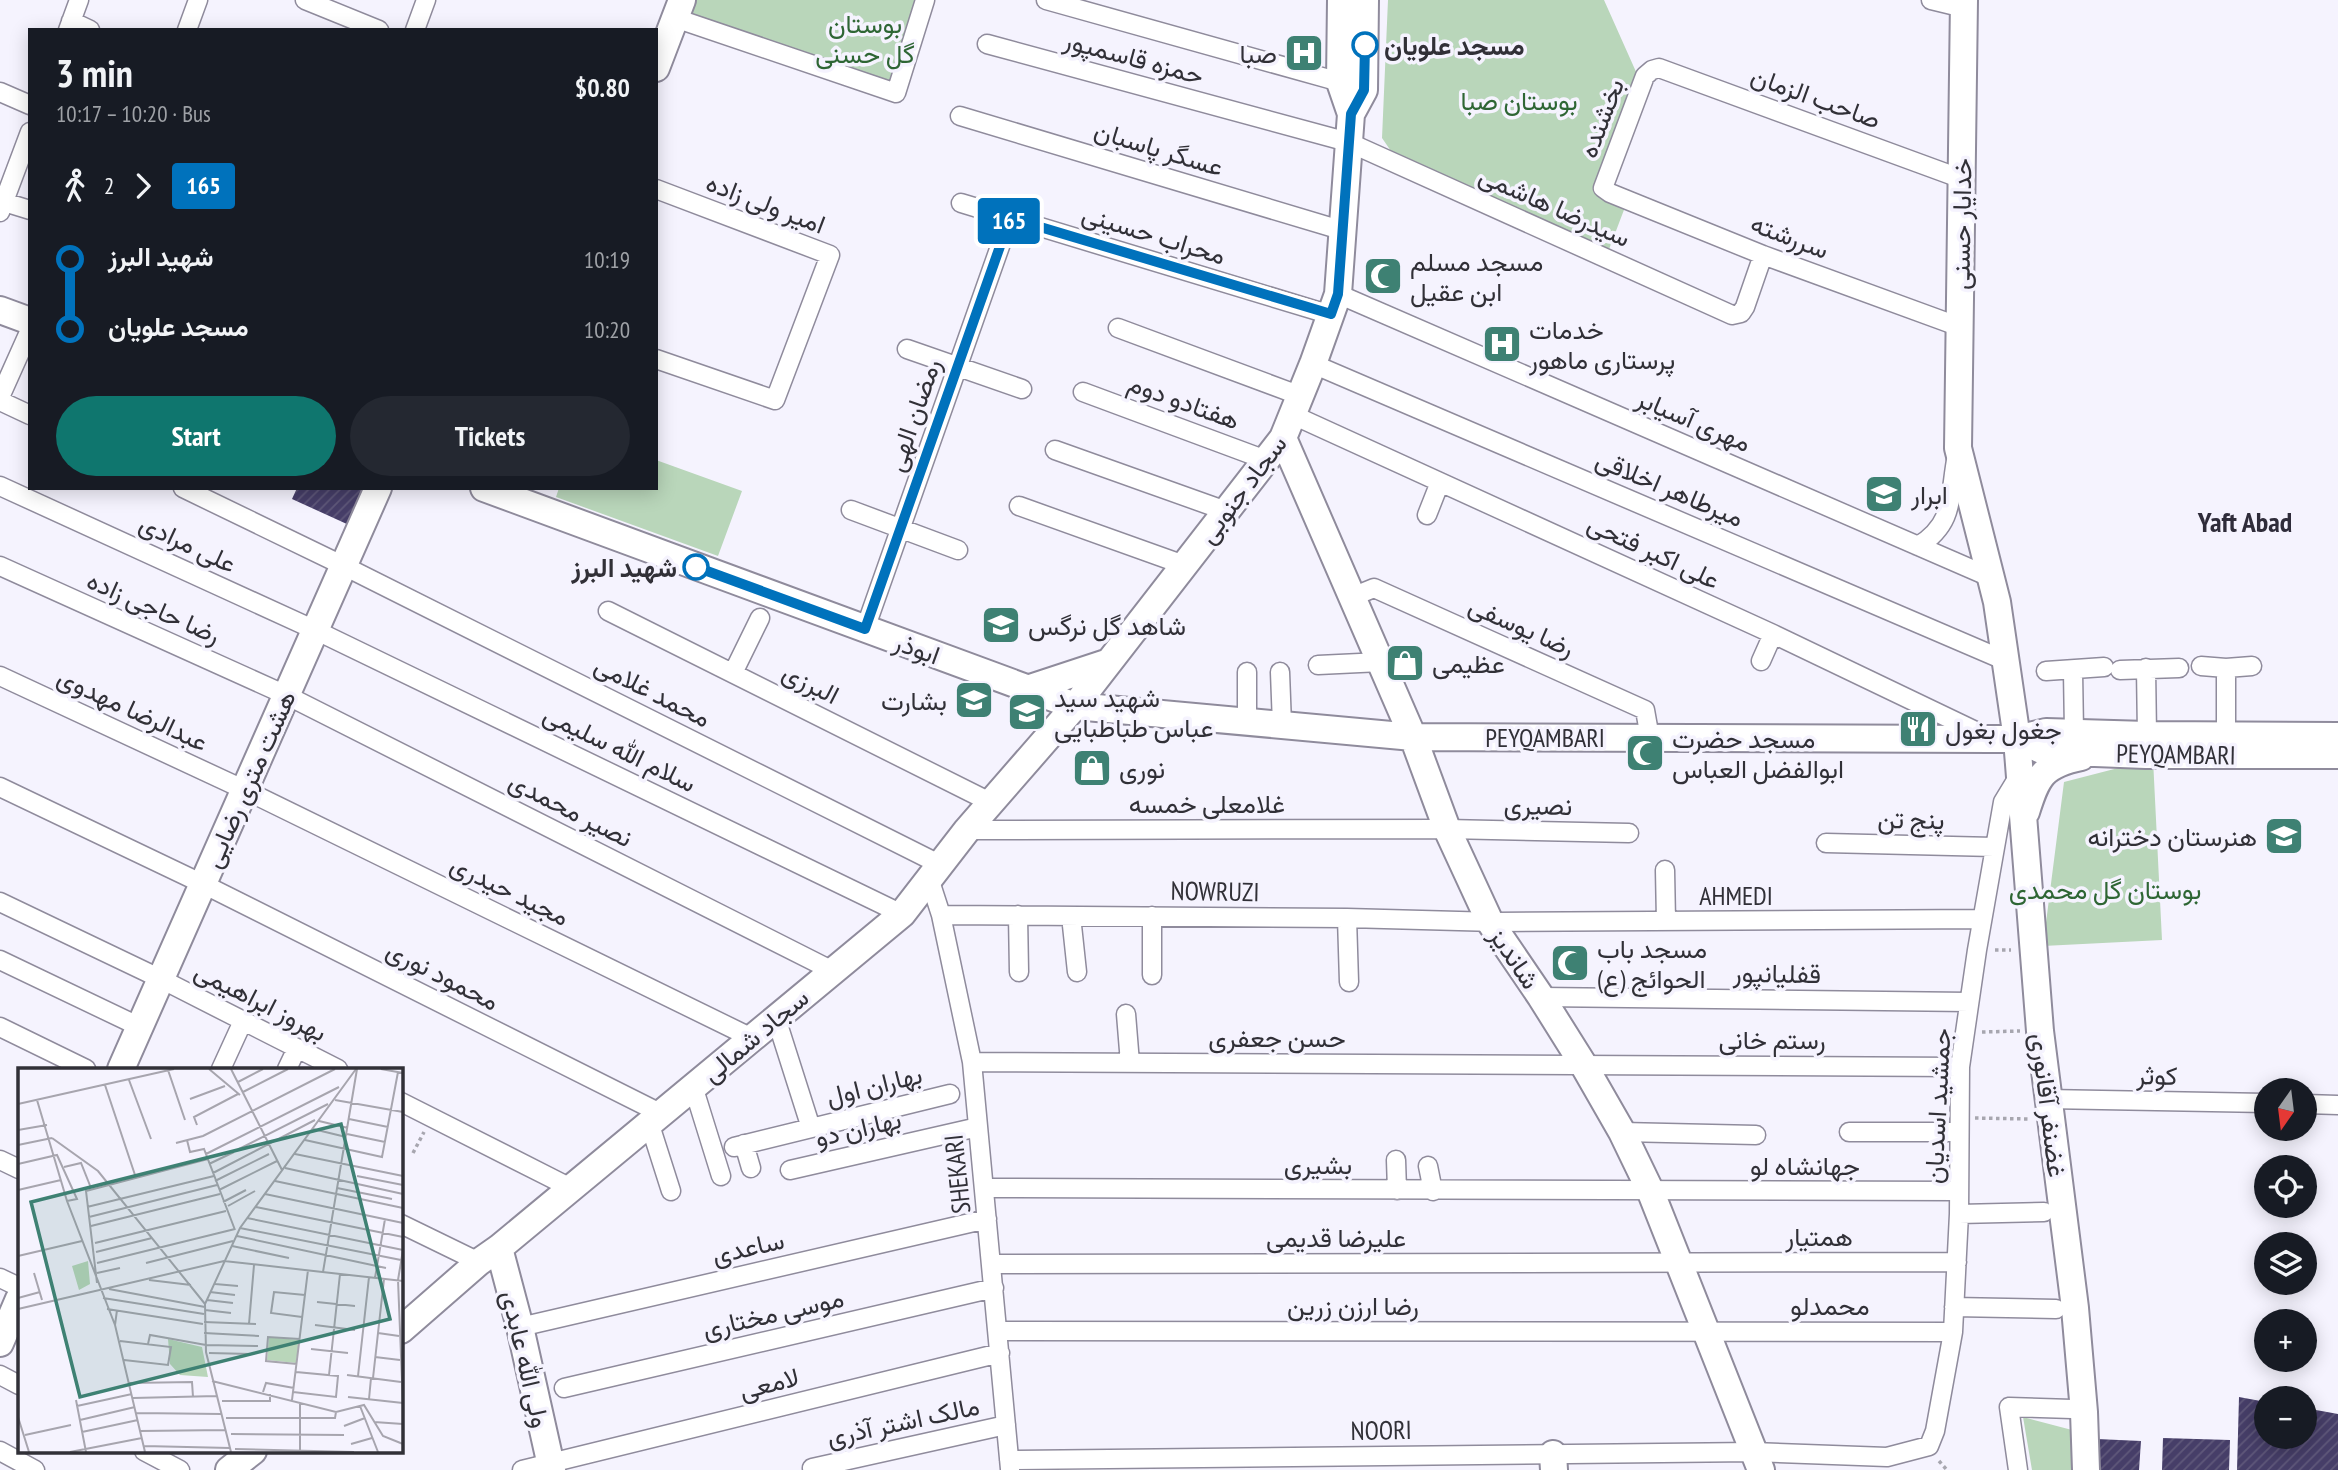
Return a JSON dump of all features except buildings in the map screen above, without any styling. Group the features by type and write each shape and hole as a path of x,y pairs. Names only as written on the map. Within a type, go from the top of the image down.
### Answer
{"main road":[{"path":"1341,0 1352,86"},
{"path":"1352,86 1366,0"},
{"name":"خدایار حسنی","path":"1964,4 1958,448 1992,578 2006,661 2005,739"},
{"path":"658,63 679,9"},
{"name":"سجاد جنوبی","path":"1075,706 1266,460 1292,416 1334,304 1343,231 1352,86"},
{"path":"0,310 28,320"},
{"name":"شاندیز","path":"1292,416 1352,597 1413,737 1447,829 1490,922 1542,997 1622,1132 1681,1263 1757,1461"},
{"name":"هشت متری رضایی","path":"121,1068 377,490"},
{"name":"ابوذر","path":"492,490 1075,706"},
{"path":"1027,689 1109,662"},
{"name":"سجاد شمالی","path":"402,1329 902,914 990,802 1075,706"},
{"name":"PEYQAMBARI","path":"1075,706 1413,737 2005,739 2046,732 2338,736"},
{"name":"PEYQAMBARI","path":"2005,739 2044,751 2338,755"},
{"name":"غضنفر آقانوری","path":"2005,739 2020,774 2040,1031 2075,1308 2086,1470"},
{"path":"2024,820 2036,781 2052,766 2073,758 2101,753"},
{"name":"ولی الله عابدی","path":"489,1255 520,1327 551,1467"},
{"path":"0,1343 18,1301"},
{"path":"229,1470 252,1452"}],"street":[{"path":"69,26 79,0"},
{"path":"188,28 198,0"},
{"path":"305,0 374,28"},
{"path":"416,28 426,0"},
{"path":"679,9 896,93 925,0"},
{"path":"1046,0 1352,86"},
{"path":"1931,0 1964,4"},
{"name":"حمزه قاسمپور","path":"986,44 1348,142"},
{"name":"صاحب الزمان","path":"1652,69 1659,68 1962,179"},
{"name":"بخشنده","path":"1603,188 1645,76 1652,69"},
{"path":"0,92 28,104"},
{"name":"عسگر پاسبان","path":"960,116 1343,231"},
{"path":"28,141 2,207 28,210"},
{"name":"سیدرضا هاشمی","path":"1348,142 1732,315 1741,313 1745,307 1763,255"},
{"name":"سررشته","path":"1603,188 1763,255 1960,327"},
{"name":"امیر ولی زاده","path":"658,190 830,255 775,400 658,360"},
{"name":"محراب حسینی","path":"961,203 1334,304"},
{"name":"رمضان الهی","path":"865,629 1010,218"},
{"name":"مهری آسیابر","path":"1334,304 1992,578"},
{"name":"علی اکبر فتحی","path":"1118,328 1292,416 2005,739"},
{"path":"28,335 0,399 28,414"},
{"path":"908,349 1022,389"},
{"name":"میرطاهر اخلاقی","path":"1313,364 2006,661"},
{"name":"هفتادو دوم","path":"1083,392 1266,460"},
{"name":"خدایار حسنی","path":"1918,546 1934,536 1942,525 1948,507 1958,448"},
{"path":"1055,450 1226,511"},
{"path":"1427,515 1440,482"},
{"name":"علی مرادی","path":"0,486 315,630"},
{"name":"محمد غلامی","path":"187,490 344,566 934,871"},
{"path":"1019,506 1184,565"},
{"path":"851,510 958,550"},
{"name":"رضا حاجی زاده","path":"0,566 286,695"},
{"name":"رضا یوسفی","path":"1352,597 1374,588 1645,710 1650,737"},
{"name":"البرزی","path":"608,611 990,802"},
{"path":"733,673 760,618"},
{"name":"سلام الله سلیمی","path":"315,630 902,914"},
{"path":"1761,661 1773,634"},
{"path":"1318,665 1381,662"},
{"path":"2201,666 2252,666"},
{"path":"2146,668 2147,735"},
{"path":"2046,671 2179,668"},
{"path":"2226,668 2226,736"},
{"path":"2073,671 2074,732"},
{"path":"1247,672 1247,722"},
{"path":"1280,672 1282,725"},
{"name":"عبدالرضا مهدوی","path":"0,676 245,790"},
{"name":"نصیر محمدی","path":"286,695 833,971"},
{"name":"جمشید اسدیان","path":"1929,1446 1935,1431 1952,1332 1959,1214 1960,1067 2003,802 2020,774"},
{"name":"محمود نوری","path":"0,787 203,884 655,1118"},
{"name":"مجید حیدری","path":"245,790 752,1038"},
{"name":"غلامعلی خمسه","path":"967,830 1447,829"},
{"name":"نصیری","path":"1447,829 1629,833"},
{"name":"پنج تن","path":"1826,843 1994,847"},
{"path":"1665,870 1666,921"},
{"name":"SHEKARI","path":"934,871 940,915 972,1062 1010,1465"},
{"name":"بهروز ابراهیمی","path":"0,902 161,979 336,1068"},
{"name":"NOWRUZI","path":"940,915 1347,918 1490,922"},
{"path":"1018,915 1020,972"},
{"path":"1071,916 1077,972"},
{"path":"1152,916 1152,975"},
{"path":"1347,918 1349,982"},
{"name":"AHMEDI","path":"1490,922 1982,919"},
{"path":"0,960 140,1027"},
{"name":"قفلیانپور","path":"1542,997 1969,1002"},
{"path":"1126,1014 1130,1063"},
{"path":"776,1018 811,1128"},
{"path":"222,1068 243,1021"},
{"path":"0,1027 84,1068"},
{"path":"287,1068 296,1048"},
{"name":"حسن جعفری","path":"972,1062 1583,1064"},
{"name":"رستم خانی","path":"1583,1064 1960,1067"},
{"path":"693,1086 721,1176"},
{"name":"بهاران اول","path":"751,1168 739,1146 950,1094"},
{"path":"402,1102 570,1188"},
{"name":"کوثر","path":"2049,1110 2254,1103"},
{"path":"2317,1104 2338,1105"},
{"path":"655,1118 671,1191"},
{"path":"1849,1132 1959,1125"},
{"name":"بهاران دو","path":"790,1170 978,1127"},
{"path":"1622,1132 1756,1135"},
{"path":"0,1160 18,1169"},
{"path":"1396,1160 1397,1190"},
{"path":"1428,1166 1433,1191"},
{"name":"بشیری","path":"985,1188 1650,1190"},
{"name":"جهانشاه لو","path":"1650,1190 1959,1191"},
{"path":"1959,1214 2044,1212"},
{"name":"ساعدی","path":"520,1327 987,1219"},
{"path":"402,1224 489,1255"},
{"name":"همتیار","path":"1681,1263 1957,1262"},
{"name":"علیرضا قدیمی","path":"991,1264 1681,1263"},
{"path":"0,1278 18,1287"},
{"name":"موسی مختاری","path":"564,1388 994,1288"},
{"path":"1954,1307 2056,1309"},
{"name":"رضا ارزن زرین","path":"998,1331 1707,1331"},
{"name":"محمدلو","path":"1707,1331 1952,1332"},
{"name":"لامعی","path":"522,1470 551,1467 1000,1353"},
{"path":"0,1375 18,1384"},
{"path":"2018,1470 2010,1407 2072,1409 2084,1412"},
{"name":"مالک اشتر آذری","path":"812,1468 1006,1425"},
{"name":"NOORI","path":"1010,1465 1757,1461 1888,1463 1929,1446"},
{"path":"0,1451 36,1470"},
{"path":"146,1452 180,1470"}],"path":[{"path":"1977,950 2035,950"},
{"path":"1965,1032 2040,1031"},
{"path":"1959,1125 2049,1110"}],"green space":[{"name":"بوستان گل حسنی","path":"688,0 919,0 890,86 682,15"},
{"name":"بوستان صبا","path":"1388,0 1604,0 1637,74 1601,180 1630,194 1608,252 1393,154 1382,138"},
{"path":"658,461 742,491 718,556 556,497 558,490 658,490"},
{"name":"بوستان گل محمدی","path":"2153,759 2162,940 2043,946 2064,782"},
{"path":"2023,1417 2072,1430 2075,1470 2032,1470"}],"bus line":[{"name":"165","path":"696,567 865,629 1010,218 1331,314 1338,294 1351,114 1364,90 1365,45"}],"place":[{"name":"مسجد علویان","path":"1365,45"},
{"name":"صبا","path":"1304,53"},
{"name":"مسجد مسلم ابن عقیل","path":"1383,276"},
{"name":"خدمات پرستاری ماهور","path":"1502,344"},
{"name":"ابرار","path":"1884,494"},
{"name":"شهید البرز","path":"696,567"},
{"name":"شاهد گل نرگس","path":"1001,625"},
{"name":"عظیمی","path":"1405,663"},
{"name":"بشارت","path":"974,700"},
{"name":"شهید سید عباس طباطبایی","path":"1027,712"},
{"name":"جغول بغول","path":"1918,729"},
{"name":"مسجد حضرت ابوالفضل العباس","path":"1645,753"},
{"name":"نوری","path":"1092,768"},
{"name":"هنرستان دخترانه","path":"2284,836"},
{"name":"مسجد باب الحوائج (ع)","path":"1570,963"}],"district":[{"name":"Yaft Abad","path":"2245,521"}]}
